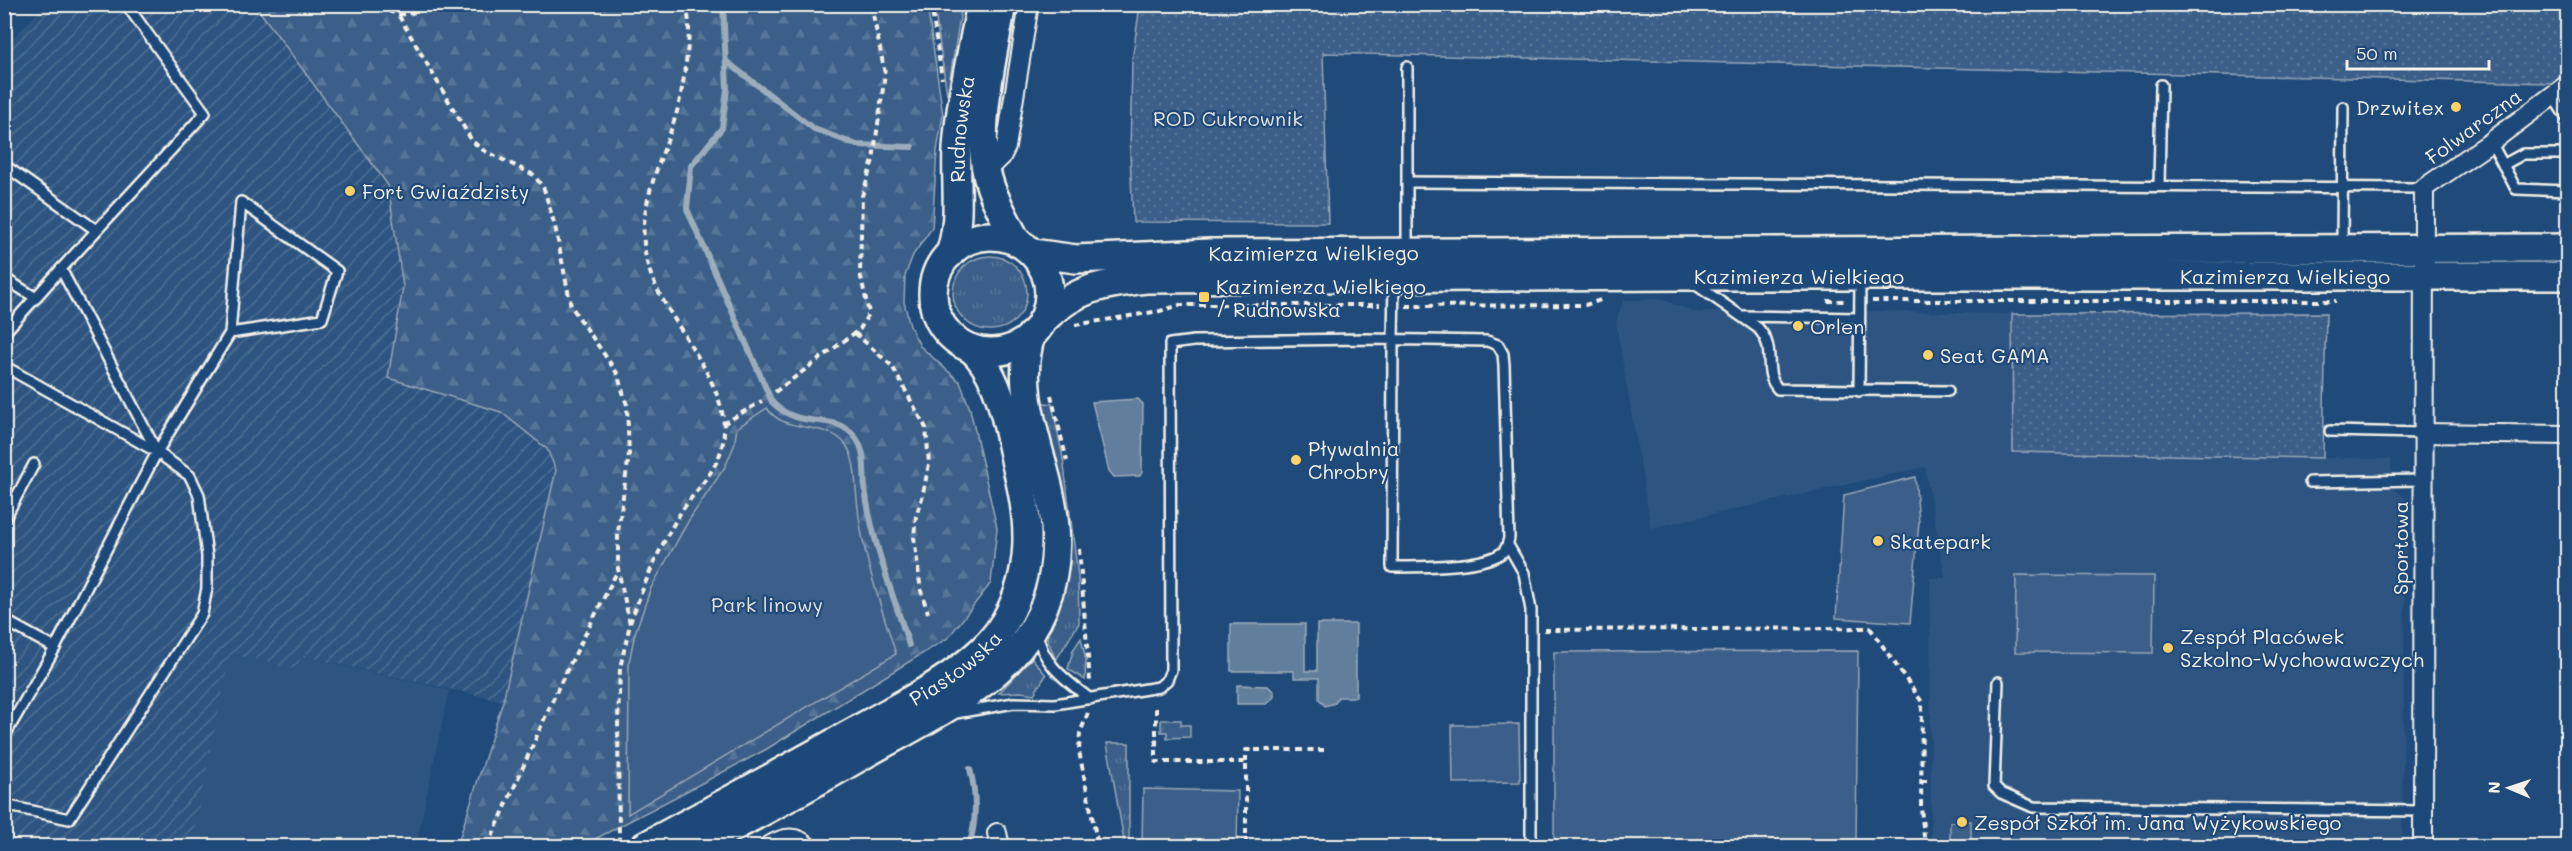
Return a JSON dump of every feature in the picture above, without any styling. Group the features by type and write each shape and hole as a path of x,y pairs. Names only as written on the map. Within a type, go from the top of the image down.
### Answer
{"main road":[{"name":"Rudnowska","path":"950,254 958,221 959,126 981,4"},
{"name":"Rudnowska","path":"1002,4 983,133 986,171 990,187 1025,248"},
{"path":"987,236 1025,248 1043,268 1048,285 1048,304 1037,328 1023,342 1003,351 992,352 970,348 953,337 946,330 934,301 933,291 938,271 950,254 967,242 987,236"},
{"name":"Kazimierza Wielkiego","path":"1025,248 1076,260 1210,253 1400,265 1683,276 1860,271 2342,249 2568,248"},
{"name":"Kazimierza Wielkiego","path":"1037,328 1056,308 1080,292 1123,282 1400,265 2424,277 2568,276"},
{"name":"Piastowska","path":"698,846 976,690 1005,666 1024,642 1042,613 1052,582 1056,537 1054,512 1025,388 1025,363 1037,328"},
{"name":"Piastowska","path":"631,840 792,767 923,692 967,663 999,631 1011,610 1027,563 1027,515 1008,430 994,382 983,360 970,348"}],"street":[{"path":"986,171 1001,157 1006,147 1029,4"},
{"name":"Folwarczna","path":"2424,249 2424,188 2491,142 2568,84"},
{"name":"Sportowa","path":"2423,846 2424,249"},
{"path":"2422,433 2568,435"},
{"path":"769,846 789,837 804,843"}],"lane":[{"path":"4,333 205,113 126,4"},
{"path":"1407,67 1407,182 1400,265 1393,306 1392,567 1426,567 1467,563 1492,557 1504,551 1508,545"},
{"path":"2159,186 2161,85"},
{"path":"2552,95 2568,120"},
{"path":"2342,249 2343,107"},
{"path":"2491,142 2516,189 2568,191"},
{"path":"2503,165 2523,154 2568,154"},
{"path":"4,165 96,230"},
{"path":"1407,182 2424,188"},
{"path":"4,737 55,648 157,452 230,333 241,202 337,271 322,319 230,333"},
{"path":"61,269 157,452"},
{"path":"1859,391 1860,271"},
{"path":"1683,276 1743,316 1766,337 1772,382 1778,389 1948,391"},
{"path":"4,278 36,298"},
{"path":"1743,316 1859,318"},
{"path":"924,721 989,706 1014,703 1055,704 1090,699 1159,687 1167,680 1171,670 1170,344 1194,340 1487,341 1498,345 1503,354 1508,545 1528,585 1531,630 1531,846"},
{"path":"4,366 157,452 190,476 199,495 207,556 207,588 202,614 69,819 4,805"},
{"path":"2330,431 2422,433"},
{"path":"4,520 34,464"},
{"path":"2310,482 2422,480"},
{"path":"4,620 55,648"},
{"path":"1035,624 1038,641 1050,663 1056,671 1090,699"},
{"path":"1998,682 1994,786 2001,793 2032,807 2423,811"}],"path":[{"path":"380,4 391,14 399,16 439,4"},
{"path":"608,846 631,840 618,710 620,669 630,624 646,578 664,540 715,466 722,448 723,424 720,406 710,378 661,295 648,265 644,235 648,200 657,165 678,108 686,68 689,33 686,4"},
{"path":"776,392 855,333 866,321 869,313 860,273 862,196 873,160 885,74 871,4"},
{"path":"931,4 943,86"},
{"path":"399,16 472,141 483,150 534,175 544,189 555,226 571,306 617,373 627,405 628,453 618,532 618,569 630,624"},
{"path":"1818,301 1860,271 2344,301"},
{"path":"1073,325 1160,311 1180,305 1585,305 1606,298"},
{"path":"855,333 892,366 926,428 928,464 916,516 914,537 921,591 928,613"},
{"path":"1025,388 1046,382 1058,416 1067,462"},
{"path":"723,424 762,401"},
{"path":"1078,540 1085,639 1090,662 1090,699 1080,733 1078,751 1098,846"},
{"path":"488,846 559,686 618,569"},
{"path":"1531,630 1870,628 1922,702 1921,808 1925,846"},
{"path":"1156,708 1156,762 1246,762"},
{"path":"1246,846 1246,750 1324,750"},
{"path":"1921,781 1931,781"}],"shaded area":[{"path":"45,5 255,5 388,185 403,287 388,378 501,412 547,449 556,470 503,701 301,656 297,666 288,670 279,667 279,664 230,655 191,846 5,846 4,48"},
{"name":"Zespół Placówek Szkolno-Wychowawczych","path":"1661,299 1693,312 1865,311 2012,314 2013,452 2391,459 2391,486 2406,499 2402,846 1931,846 1930,578 1945,578 1925,467 1651,528 1616,323 1623,300"},
{"path":"1138,399 1143,404 1142,472 1140,476 1114,477 1109,471 1092,402"},
{"path":"1231,624 1305,624 1305,671 1317,671 1317,624 1356,624 1356,697 1338,697 1335,703 1325,706 1319,699 1319,678 1294,678 1294,671 1231,671"},
{"path":"229,655 280,664 300,656 449,690 416,846 191,846"},
{"path":"1237,685 1268,686 1274,692 1274,697 1266,704 1237,704"}],"green space":[{"name":"ROD Cukrownik","path":"2567,4 2568,71 2552,83 1323,53 1328,223 1133,222 1130,153 1132,61 1140,5"},
{"path":"255,5 927,5 943,115 937,151 932,228 913,255 905,276 904,302 910,326 920,346 960,382 970,409 997,528 991,583 948,638 765,750 582,846 457,846 503,701 556,470 547,449 501,412 388,378 403,287 388,185"},
{"path":"934,5 962,5 947,95"},
{"path":"1010,5 1023,5 997,147 994,144"},
{"path":"990,256 1004,259 1016,267 1024,279 1027,293 1024,307 1016,319 1004,327 990,330 976,327 964,319 956,307 953,293 956,279 964,267 976,259"},
{"path":"2326,313 2323,458 2013,452 2012,314"},
{"path":"1039,402 1052,404 1063,458 1078,576 1079,623 1056,660 1047,638 1066,575 1067,517"},
{"name":"Park linowy","path":"767,408 775,417 784,422 828,432 838,437 846,445 853,464 859,519 867,558 896,654 628,814 629,662 635,633 651,588 689,520 725,467 734,446 737,428"},
{"name":"Skatepark","path":"1915,477 1919,522 1910,623 1836,618 1844,495"},
{"path":"2016,575 2154,576 2153,653 2015,652"},
{"path":"1081,638 1086,660 1085,680 1068,669 1073,650"},
{"path":"1858,651 1856,845 1554,844 1554,652"},
{"path":"1032,658 1046,675 1034,694 999,693"},
{"path":"1161,720 1181,720 1181,725 1190,725 1190,737 1167,738 1167,732 1161,732"},
{"path":"1519,724 1520,782 1453,783 1452,725"},
{"path":"1107,743 1129,743 1129,846 1125,846"},
{"path":"1143,789 1238,791 1237,846 1142,845"},
{"path":"1971,821 1971,846 1950,846 1950,822"}],"waterway":[{"path":"723,4 727,89 722,128 691,166 687,209 772,402 792,416 839,425 848,430 859,443 863,457 868,509 909,645"},
{"path":"726,61 814,129 857,145 912,147"},
{"path":"969,846 974,827 975,808 970,769"}],"place":[{"name":"Drzwitex","path":"2456,107"},
{"name":"Fort Gwiaździsty","path":"350,191"},
{"name":"Kazimierza Wielkiego / Rudnowska","path":"1204,297"},
{"name":"Orlen","path":"1798,326"},
{"name":"Seat GAMA","path":"1928,355"},
{"name":"Pływalnia Chrobry","path":"1296,460"},
{"name":"Skatepark","path":"1878,541"},
{"name":"Zespół Placówek Szkolno-Wychowawczych","path":"2168,648"},
{"name":"Zespół Szkół im. Jana Wyżykowskiego","path":"1962,822"}]}
